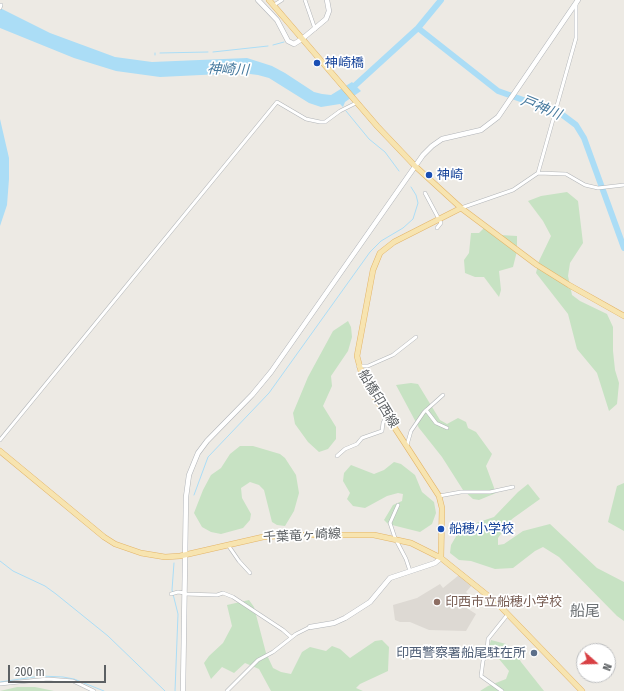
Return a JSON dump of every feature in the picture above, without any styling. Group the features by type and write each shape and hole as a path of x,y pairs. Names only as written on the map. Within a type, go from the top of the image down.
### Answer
{"main road":[{"path":"269,0 356,103 415,166 461,208 537,265 624,316"},
{"name":"船橋印西線","path":"441,558 442,508 439,496 364,379 358,366 357,356 373,270 379,255 394,242 461,208"},
{"name":"千葉竜ヶ崎線","path":"0,451 115,544 141,553 158,556 186,554 263,537 291,535 363,534 395,538 419,546 441,558 481,589 508,614 582,691"}],"street":[{"path":"258,0 277,20 291,44 302,39 326,19 329,8 327,0"},
{"path":"274,5 282,0"},
{"path":"305,0 315,29"},
{"path":"183,691 187,486 191,469 198,453 207,441 252,395 271,372 427,151 438,141 448,137 480,130 498,117 577,1"},
{"path":"538,173 576,38 577,1"},
{"path":"0,440 277,102 306,119 320,122 325,122 340,111 356,103"},
{"path":"461,208 513,190 538,173 566,174 586,185 598,188 624,185"},
{"path":"425,193 440,219 441,224 437,228"},
{"path":"358,366 368,366 393,355 404,348 416,337"},
{"path":"406,445 411,431 426,410 444,395"},
{"path":"426,410 435,422 447,428"},
{"path":"338,456 345,449 357,444 362,438 382,431 383,423 387,415"},
{"path":"439,496 461,492 490,492 513,488"},
{"path":"398,505 390,523 410,571"},
{"path":"228,544 239,561 250,573"},
{"path":"229,691 258,660 272,652 291,637 310,627 334,623 345,618 370,602 390,578 435,564 441,558"},
{"path":"171,594 178,592 185,594 217,595 223,593 233,597 283,630 291,637"},
{"path":"502,691 481,676 488,639 508,614"},
{"path":"0,684 48,679 73,681 94,691"},
{"path":"89,688 91,683"}],"shaded area":[{"name":"印西市立船穂小学校","path":"459,575 472,585 466,592 472,598 465,607 476,614 466,631 429,630 410,622 400,622 395,620 393,605 417,598 440,584 443,588"}],"green space":[{"path":"567,192 578,201 583,243 570,263 568,276 572,295 580,301 607,314 613,327 615,370 619,383 617,404 609,411 597,373 577,349 568,314 536,273 539,261 551,236 543,221 528,201 541,196"},
{"path":"487,225 500,235 517,236 517,251 513,267 499,271 501,290 499,297 484,277 475,277 465,273 464,260 469,253 471,233 479,233"},
{"path":"348,321 351,327 352,337 348,351 331,376 332,386 323,406 336,427 336,439 328,449 319,452 308,442 295,424 293,413 308,377 333,331"},
{"path":"411,383 418,384 440,420 447,424 458,418 466,422 468,428 476,432 492,454 486,466 496,493 479,500 473,499 463,490 442,457 419,428 396,385"},
{"path":"240,446 253,446 280,454 285,458 296,475 299,493 294,511 285,526 277,525 272,522 264,490 259,485 250,482 241,488 242,498 251,514 250,520 243,528 221,534 211,532 202,527 194,513 211,475 221,468 230,454"},
{"path":"394,462 401,464 415,475 422,492 434,502 436,513 432,524 420,532 388,524 384,520 393,505 402,501 403,494 398,493 387,496 365,508 353,506 347,499 350,493 343,481 344,473 351,465 374,474 384,470"},
{"path":"624,483 624,531 608,522 617,486"},
{"path":"528,484 540,499 512,519 498,538 498,545 504,544 523,531 550,524 597,568 624,582 624,621 617,616 559,557 543,547 535,551 513,568 495,569 471,561 459,560 450,553 451,545 461,528 494,517 518,492"},
{"path":"249,600 254,607 266,653 273,668 281,672 291,674 302,652 310,647 326,651 332,646 340,649 350,658 375,641 382,640 389,647 388,671 360,684 356,688 363,691 271,691 259,669 245,663 234,673 222,667 211,679 204,663 223,643 232,626 227,605"},
{"path":"491,640 506,644 516,652 521,662 544,691 480,691 506,679 509,671 489,647"},
{"path":"17,687 35,687 54,691 0,691"}],"water":[{"path":"0,8 50,33 115,57 152,62 247,58 272,66 314,92 331,95 352,82 361,91 345,102 343,107 340,104 321,107 309,103 269,78 258,75 242,73 160,77 116,71 74,58 0,28"},
{"path":"0,119 9,158 9,179 7,205 0,226"}],"waterway":[{"name":"神崎川","path":"350,90 418,28 441,0"},
{"name":"戸神川","path":"418,28 498,91 560,113 576,125 584,138 624,248"},
{"path":"273,45 284,42"},
{"path":"213,52 268,46"},
{"path":"160,53 208,52"},
{"path":"346,111 369,139 385,152 399,171"},
{"path":"194,495 208,457 269,393 370,252 381,241 403,228 413,219 418,203 416,195 411,187"},
{"path":"0,561 13,571 45,586 56,594 108,636 165,691"},
{"path":"174,563 172,590 178,614 175,691"},
{"path":"0,682 41,676 63,677 74,679 104,691"}],"place":[{"name":"神崎橋","path":"317,63"},
{"name":"神崎","path":"429,175"},
{"name":"船穂小学校","path":"441,529"},
{"name":"印西市立船穂小学校","path":"437,602"},
{"name":"印西警察署船尾駐在所","path":"534,653"}],"district":[{"name":"船尾","path":"585,612"}]}
